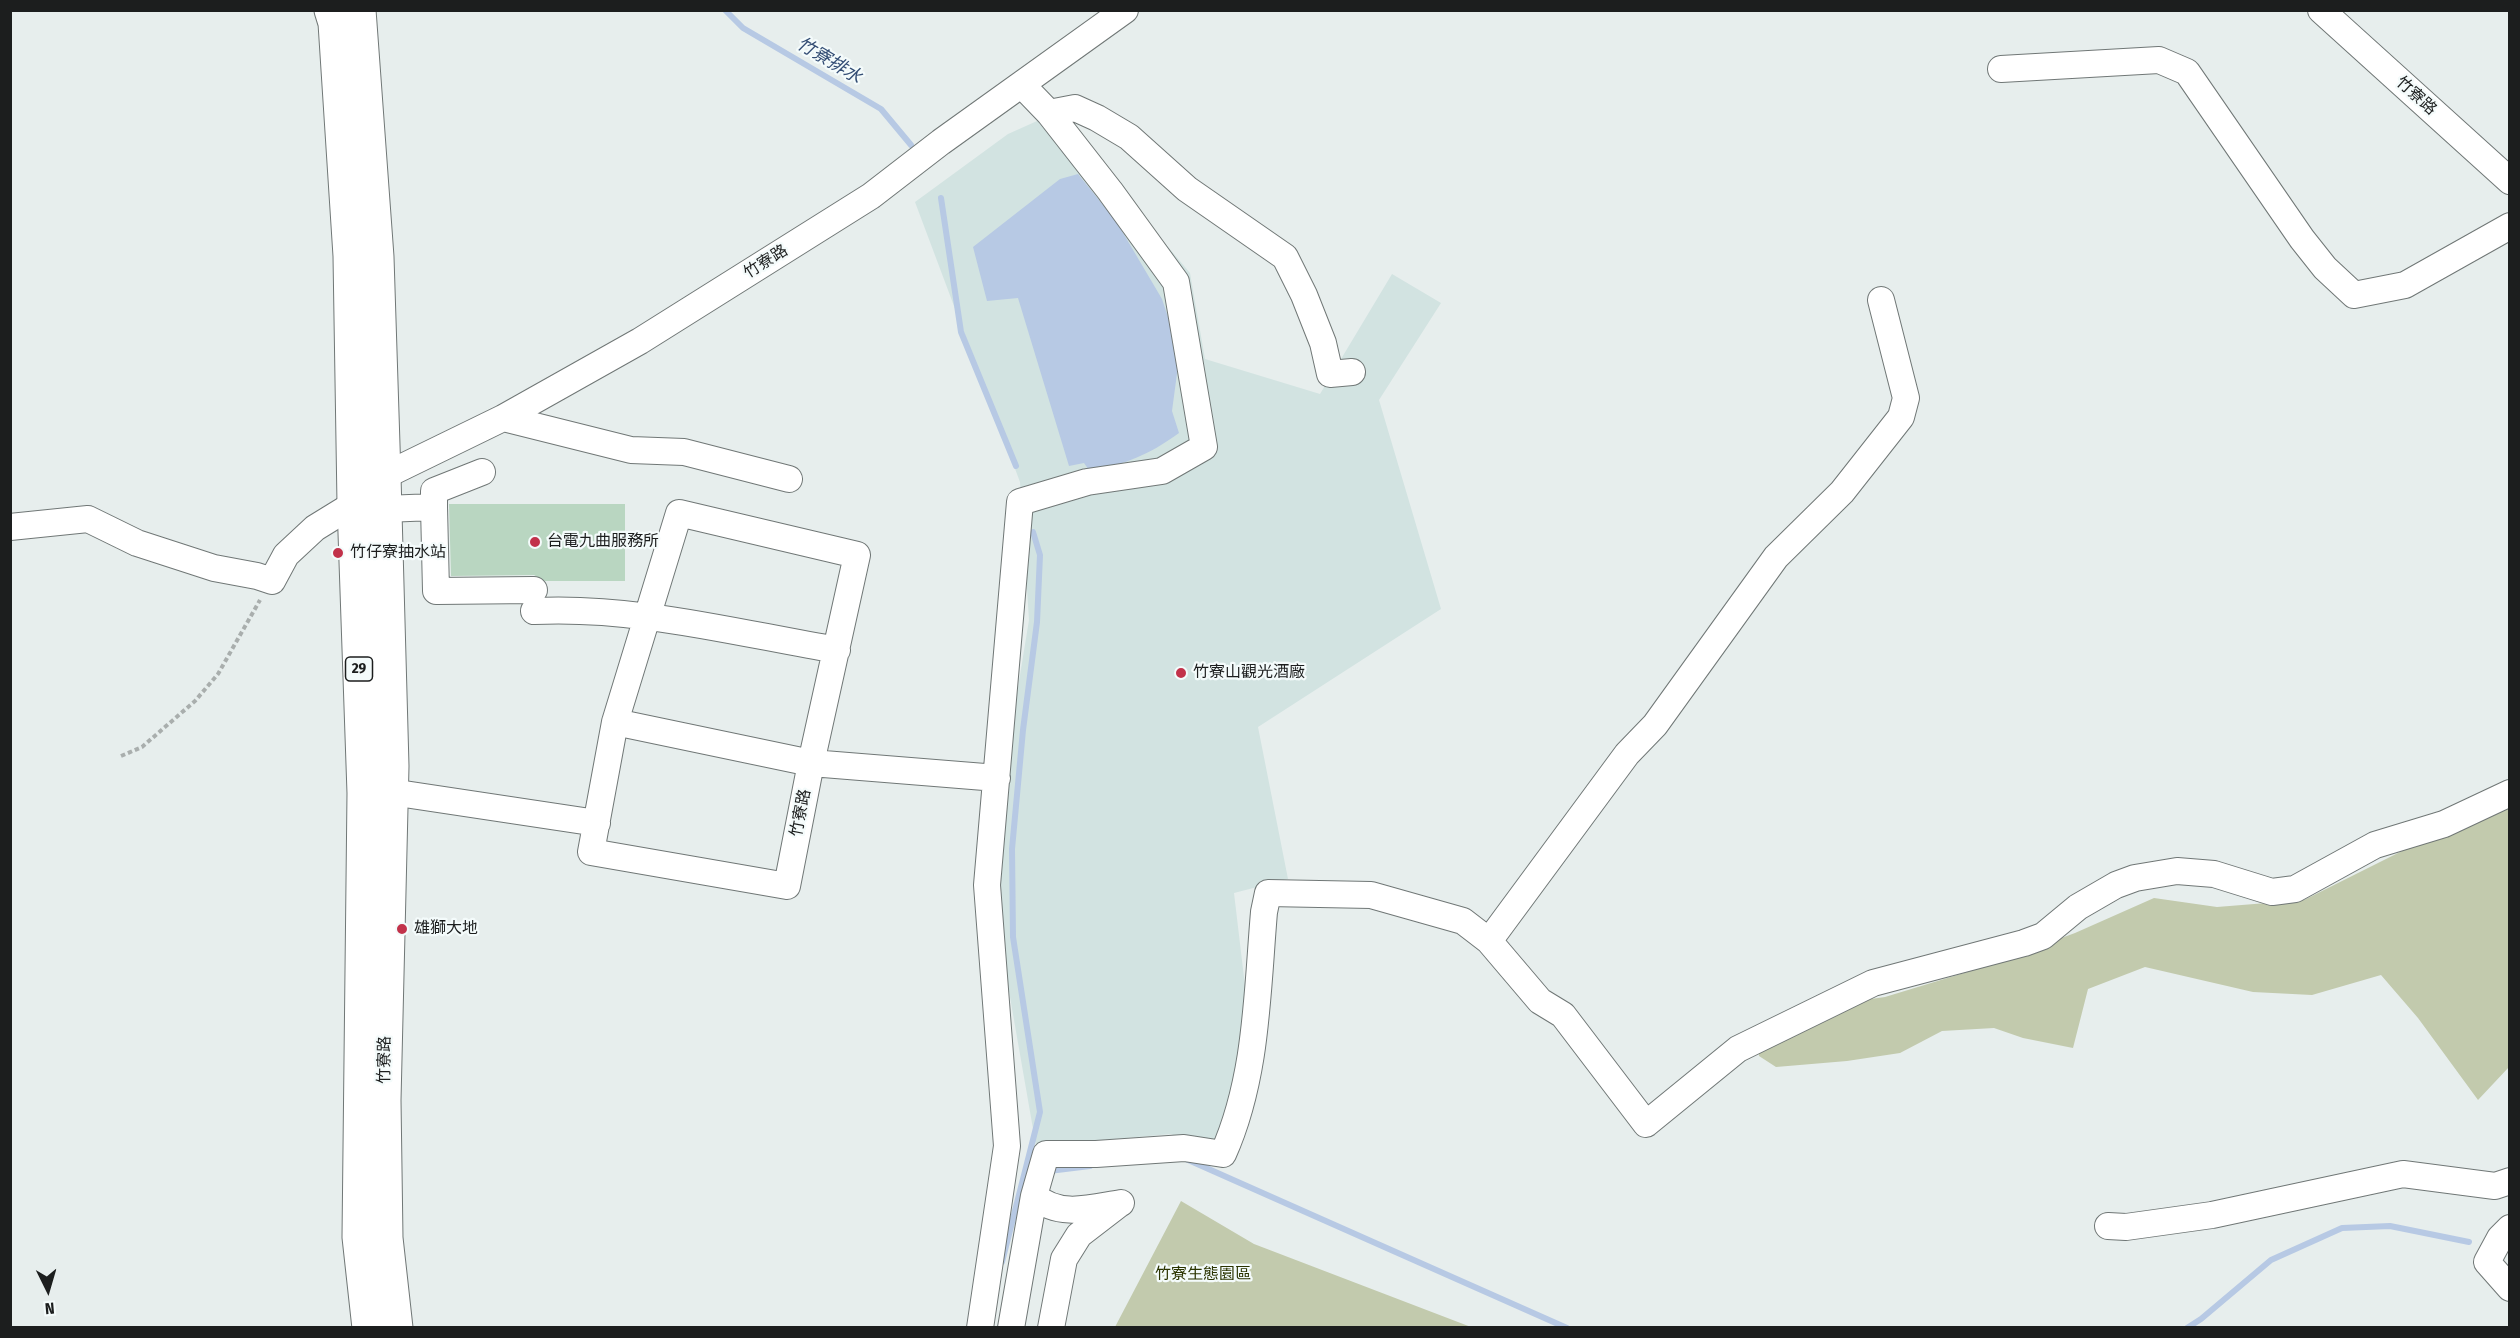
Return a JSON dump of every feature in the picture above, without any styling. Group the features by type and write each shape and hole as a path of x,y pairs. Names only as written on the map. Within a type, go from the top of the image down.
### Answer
{"main road":[{"name":"竹寮路","path":"331,10 335,23 369,506 386,1238 373,1325"},
{"name":"竹寮路","path":"358,10 377,257 384,476 369,506"}],"street":[{"name":"竹寮路","path":"384,476 503,418 640,341 871,196 941,142 1125,10"},
{"name":"竹寮路","path":"2321,10 2510,182"},
{"path":"2001,69 2159,60 2187,72 2302,239 2325,268 2354,295 2405,285 2510,226"},
{"path":"980,1328 1008,1146 987,885 1020,502 1087,482 1162,471 1204,447 1176,282 1110,191 1049,113 1022,85"},
{"path":"1049,113 1075,108 1128,137 1187,189 1285,257 1304,294 1323,343 1330,374 1352,372"},
{"path":"1489,942 1627,754 1655,725 1776,557 1842,492 1901,417 1906,398 1881,300"},
{"path":"503,418 631,450 684,452 789,479"},
{"path":"482,472 434,491 436,591 534,601 572,609 647,616 837,650"},
{"path":"10,527 88,519 137,543 214,568 258,576 272,581 286,555 315,528 369,506 434,507"},
{"name":"竹寮路","path":"679,513 857,555 787,886 591,852 615,722 647,616 679,513"},
{"path":"615,722 811,764 997,778"},
{"path":"377,793 597,823"},
{"path":"1011,1328 1034,1196 1046,1154 1096,1154 1184,1148 1223,1154 1241,1107 1251,1062 1264,912 1268,893 1371,895 1464,921 1489,942 1540,1002 1563,1015 1646,1124 1738,1049 1873,983 2043,936 2078,907 2116,885 2135,878 2177,871 2214,874 2272,892 2295,889 2375,845 2444,824 2510,793"},
{"path":"2108,1226 2126,1227 2212,1215 2403,1174 2495,1186 2510,1182"},
{"path":"1034,1196 1045,1206 1075,1211 1120,1203 1079,1235 1064,1259 1052,1328"},
{"path":"2510,1228 2500,1238 2487,1262 2510,1288"}],"path":[{"path":"121,756 142,747 195,701 218,675 272,581"}],"shaded area":[{"name":"竹寮山觀光酒廠","path":"1055,113 1190,273 1205,359 1320,394 1392,274 1441,303 1379,400 1441,609 1258,727 1288,879 1234,893 1252,1045 1215,1157 1171,1134 1036,1146 988,871 1029,620 1020,482 915,202 1008,134"}],"green space":[{"path":"2509,804 2509,1067 2478,1100 2418,1018 2381,975 2312,995 2253,992 2145,967 2088,989 2073,1048 2023,1038 1994,1028 1942,1031 1900,1053 1847,1061 1776,1067 1759,1056 1759,1038 1814,1007 1885,997 1977,969 2075,933 2154,898 2217,907 2304,900 2438,833"},
{"name":"竹寮生態園區","path":"1181,1201 1254,1244 1471,1327 1115,1327"}],"water":[{"path":"1078,174 1116,221 1162,299 1174,335 1178,366 1172,411 1179,433 1137,458 1091,473 1084,463 1069,466 1018,298 987,301 973,247 1060,179"}],"building":[{"name":"台電九曲服務所","path":"449,504 625,504 625,581 545,581 534,575 451,576"}],"waterway":[{"name":"竹寮排水","path":"725,10 743,28 881,109 911,145"},
{"path":"941,198 961,332 1016,466"},
{"path":"1002,1262 1040,1112 1013,937 1012,849 1023,730 1037,622 1040,555 1033,532"},
{"path":"1186,1159 1567,1328"},
{"path":"1049,1171 1090,1166"},
{"path":"2187,1328 2201,1319 2271,1260 2342,1228 2390,1226 2469,1242"}],"place":[{"name":"台電九曲服務所","path":"535,542"},
{"name":"竹仔寮抽水站","path":"338,553"},
{"name":"竹寮山觀光酒廠","path":"1181,673"},
{"name":"雄獅大地","path":"402,929"}]}
